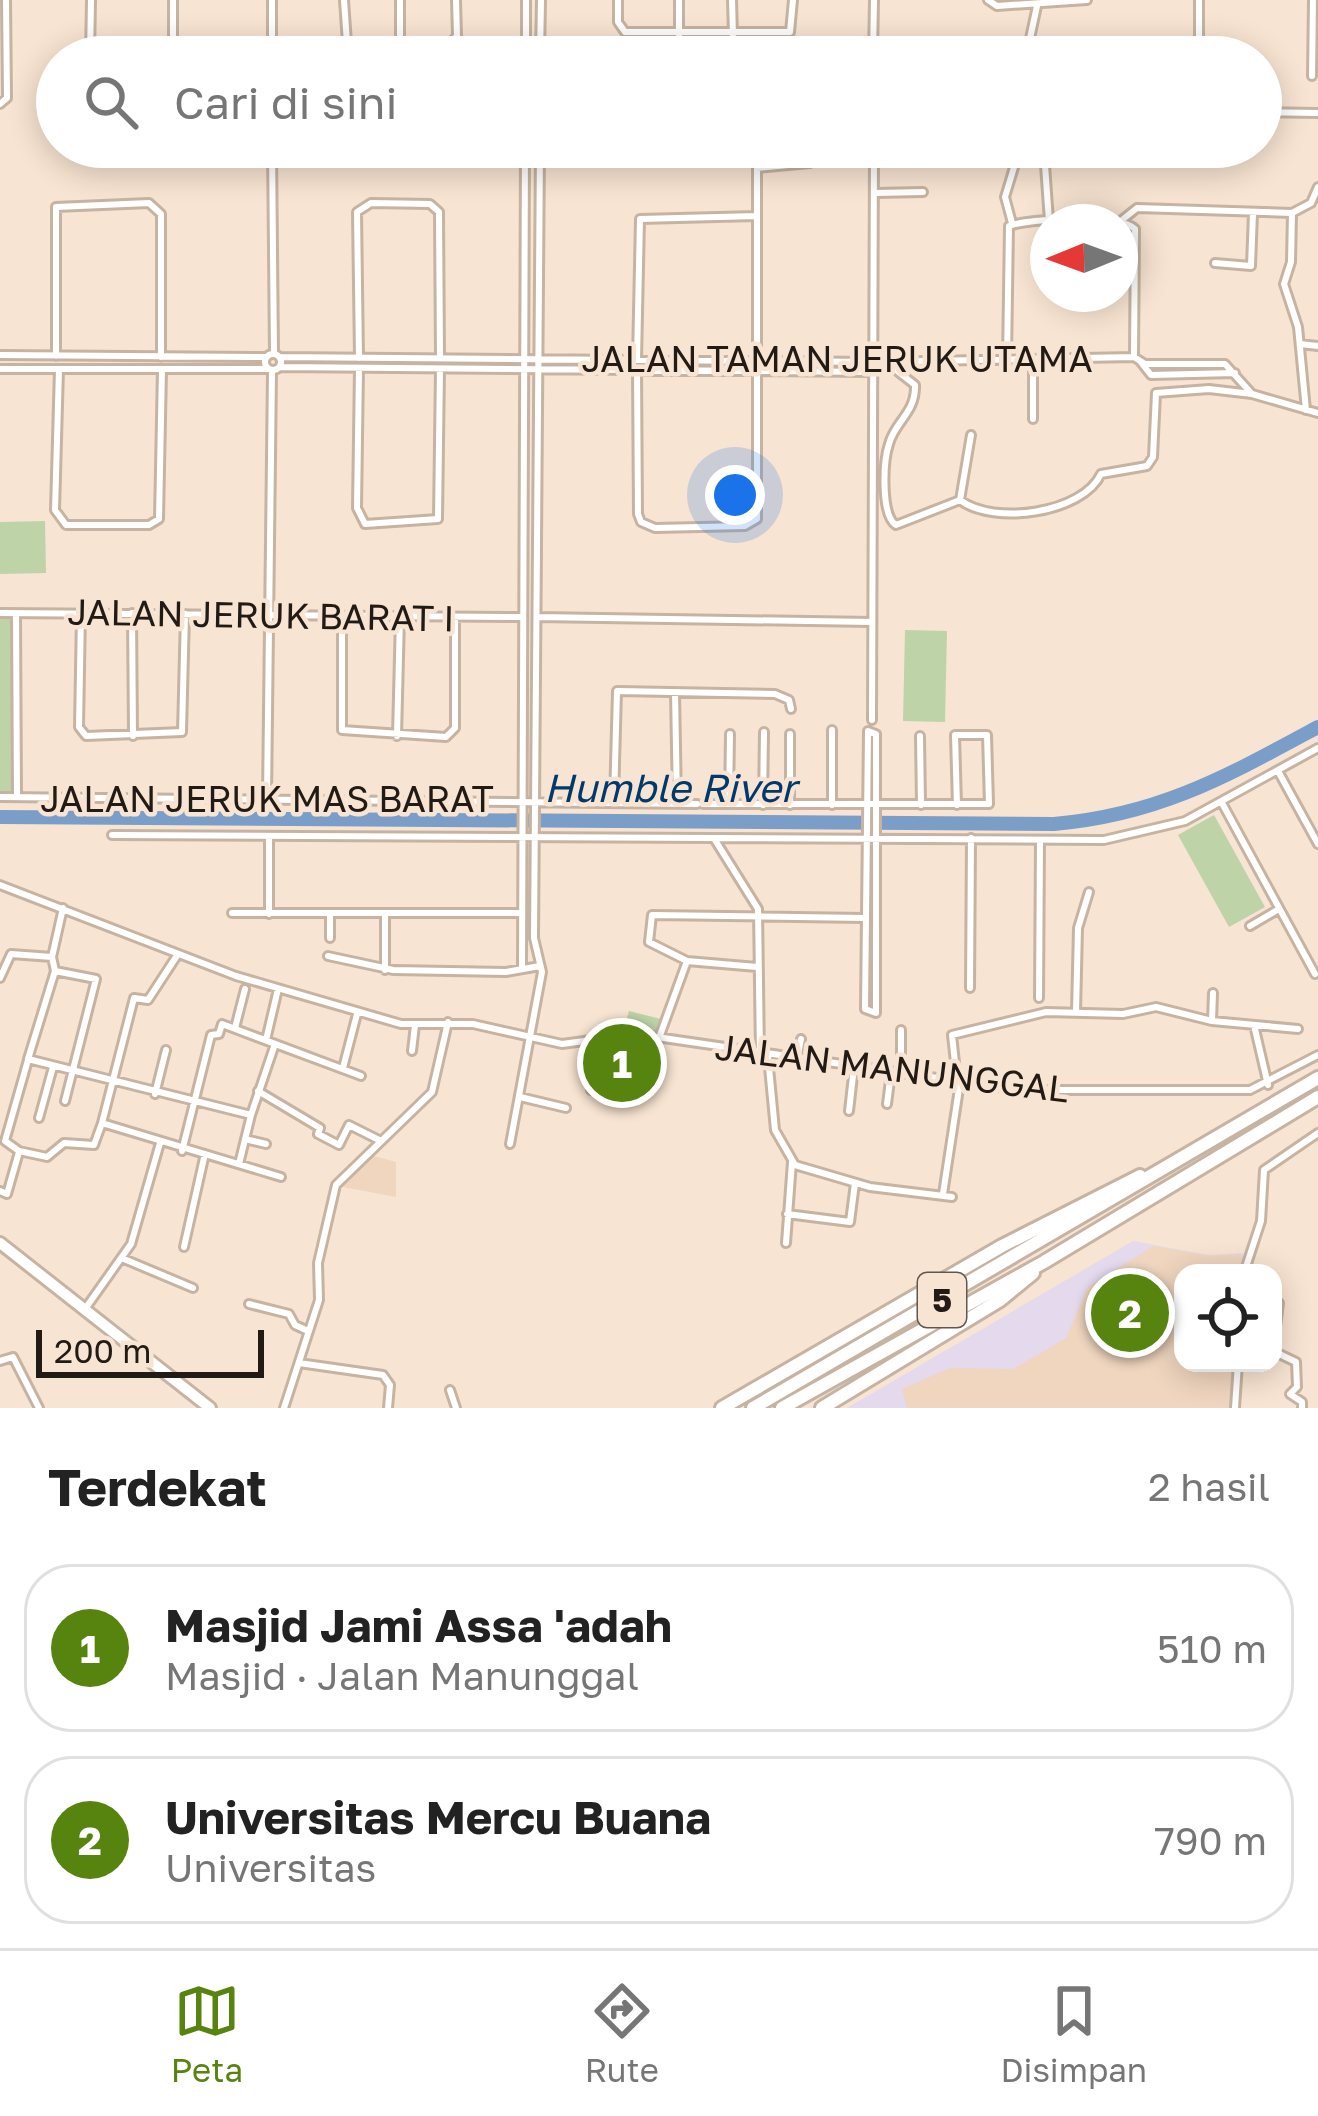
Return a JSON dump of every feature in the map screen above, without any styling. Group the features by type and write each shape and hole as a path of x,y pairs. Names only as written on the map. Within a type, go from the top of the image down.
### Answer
{"highway":[{"name":"5","path":"753,1408 1318,1078"},
{"name":"5","path":"782,1408 1044,1262 1318,1097"},
{"path":"722,1408 1002,1246 1129,1178 1155,1173"},
{"path":"822,1408 1000,1300 1044,1262"}],"main road":[{"path":"4,1246 210,1408"}],"street":[{"path":"0,104 7,98 6,0"},
{"path":"91,0 91,36"},
{"path":"172,36 173,0"},
{"path":"272,0 272,36"},
{"path":"344,0 346,36"},
{"path":"400,0 400,36"},
{"path":"453,36 456,0"},
{"path":"526,0 526,36"},
{"path":"540,36 541,0"},
{"path":"618,0 618,22 625,32 679,35 790,32 793,0"},
{"path":"679,0 679,35"},
{"path":"732,0 733,35"},
{"path":"873,36 874,0"},
{"path":"988,0 997,6 1087,0"},
{"path":"1199,0 1199,36"},
{"path":"1031,36 1037,6"},
{"path":"1312,76 1314,6"},
{"path":"1282,112 1318,113"},
{"path":"267,799 272,168"},
{"path":"522,967 525,168"},
{"name":"JALAN TAMAN JERUK UTAMA","path":"510,1144 540,966 534,938 534,804 540,168"},
{"path":"757,216 640,219 638,514 641,522 655,528 746,526 757,519 759,168"},
{"path":"872,720 874,168"},
{"path":"1007,361 1007,233 1012,223 1005,197 1014,168"},
{"path":"1045,168 1048,204"},
{"path":"1138,208 1292,213 1311,203 1318,187"},
{"path":"875,193 923,193"},
{"path":"56,356 56,207 148,203 161,214 161,357"},
{"path":"359,358 357,212 371,203 430,204 441,218 440,359"},
{"path":"1215,263 1252,266 1253,213"},
{"path":"1292,213 1291,262 1284,284 1300,344 1306,410"},
{"path":"1012,223 1030,222"},
{"name":"JALAN TAMAN JERUK UTAMA","path":"0,356 874,367 886,362 1137,359 1136,312"},
{"path":"1300,344 1318,346"},
{"path":"273,356 273,369"},
{"path":"1137,359 1150,375 1239,374 1252,394"},
{"path":"1033,361 1033,419"},
{"path":"886,362 911,377 915,395 905,423 888,445 888,520 903,525 960,500 988,513 1040,511 1093,492 1101,474 1148,466 1153,457 1156,393 1209,388 1275,396 1318,412"},
{"name":"JALAN TAMAN JERUK UTAMA","path":"0,369 523,369 540,364"},
{"path":"359,368 357,508 365,524 438,519 440,369"},
{"path":"58,369 55,510 66,525 149,525 159,518 162,369"},
{"path":"960,500 971,435"},
{"path":"522,502 538,502"},
{"name":"JALAN JERUK BARAT I","path":"0,613 522,617"},
{"path":"16,613 17,797"},
{"path":"81,613 81,732 133,736 178,736 185,728 185,614"},
{"path":"133,614 133,736"},
{"path":"342,617 342,730 397,736 453,735 455,617"},
{"path":"397,736 400,617"},
{"path":"537,617 872,622"},
{"path":"614,801 617,691 775,694 789,700 791,709"},
{"path":"675,692 677,803"},
{"path":"832,730 832,805"},
{"path":"868,730 876,734 876,1013 865,1009 866,808 868,730"},
{"path":"763,805 764,732"},
{"path":"729,804 730,734"},
{"path":"790,734 790,805"},
{"path":"955,735 987,735 988,804 957,805 955,735"},
{"path":"920,736 921,805"},
{"path":"112,835 535,841 866,834 1040,840 1138,835 1222,802 1318,748"},
{"path":"1277,771 1318,844"},
{"name":"JALAN JERUK MAS BARAT","path":"0,797 520,804 614,801 866,808 957,805"},
{"path":"1222,802 1315,974"},
{"path":"268,914 269,836"},
{"path":"970,988 971,838"},
{"path":"715,840 755,904 758,918 764,1056 775,1130 792,1162 786,1243"},
{"path":"1039,998 1040,840"},
{"name":"JALAN MANUNGGAL","path":"0,885 278,988 357,1014 415,1025 448,1022 531,1040 598,1041 624,1034 1020,1090 1268,1085"},
{"path":"1076,1012 1078,928 1089,892"},
{"path":"63,908 52,956 55,970 5,1141 19,1151 47,1156 64,1143 90,1147 102,1123 134,998 148,1000 178,954"},
{"path":"1250,926 1279,909"},
{"path":"232,913 523,913"},
{"path":"330,914 330,938"},
{"path":"386,914 386,970"},
{"path":"757,967 687,961 649,942 652,915 865,919"},
{"path":"0,978 11,954 52,956"},
{"path":"328,956 386,970 492,973 540,966"},
{"path":"659,1039 687,961"},
{"path":"55,970 96,979 65,1101"},
{"path":"266,1040 278,988"},
{"path":"235,1028 245,989"},
{"path":"1212,1021 1213,993"},
{"path":"792,1162 855,1184 948,1196 959,1081 952,1035 1046,1012 1124,1014 1161,1007 1212,1021 1298,1029"},
{"path":"344,1068 357,1014"},
{"path":"284,1408 319,1300 318,1259 335,1185 432,1092 448,1022"},
{"path":"182,1150 211,1035 218,1034 222,1024 361,1076"},
{"path":"1254,1024 1268,1085 1318,1055"},
{"path":"412,1051 415,1025"},
{"path":"887,1104 901,1030"},
{"path":"797,1060 800,1039"},
{"path":"591,1090 598,1041"},
{"path":"239,1164 275,1044"},
{"path":"155,1094 166,1050"},
{"path":"28,1059 251,1114"},
{"path":"849,1111 854,1066"},
{"path":"39,1118 53,1067"},
{"path":"258,1091 304,1115 320,1128 318,1134 339,1145 349,1125 381,1141"},
{"path":"520,1097 566,1108"},
{"path":"102,1123 204,1158 281,1177"},
{"path":"1247,1264 1262,1221 1264,1170 1318,1133"},
{"path":"245,1138 266,1144"},
{"path":"83,1312 124,1259 160,1143"},
{"path":"0,1191 7,1194 19,1151"},
{"path":"184,1247 204,1158"},
{"path":"788,1214 850,1222 855,1184"},
{"path":"0,1261 4,1246"},
{"path":"124,1259 193,1288"},
{"path":"249,1304 289,1314 295,1325 308,1330"},
{"path":"1282,1355 1297,1362 1297,1387 1290,1394 1302,1408"},
{"path":"0,1360 13,1358 40,1408"},
{"path":"298,1363 383,1375 390,1385 388,1408"},
{"path":"1235,1408 1237,1372"},
{"path":"450,1390 456,1408"}],"shaded area":[{"path":"374,1156 396,1162 396,1197 343,1187 345,1175"},
{"path":"1133,1241 1209,1255 1243,1253 1243,1264 1174,1264 1174,1372 1194,1372 1238,1408 847,1408"},
{"path":"1153,1246 1210,1256 1242,1254 1241,1264 1174,1264 1174,1372 1237,1372 1235,1408 907,1408 902,1389 950,1368 1013,1369 1066,1338 1088,1287"}],"green space":[{"path":"45,521 46,573 0,574 0,522"},
{"path":"0,618 11,618 13,795 0,795"},
{"path":"905,630 947,631 945,722 903,721"},
{"path":"1214,815 1265,907 1229,927 1178,835"},
{"path":"629,1011 661,1019 656,1036 624,1028"}],"waterway":[{"name":"Humble River","path":"0,817 1054,824 1160,802 1222,777 1318,727"}],"place":[{"name":"Masjid Jami Assa 'adah","path":"622,1063"},
{"name":"Universitas Mercu Buana","path":"1130,1313"}]}
